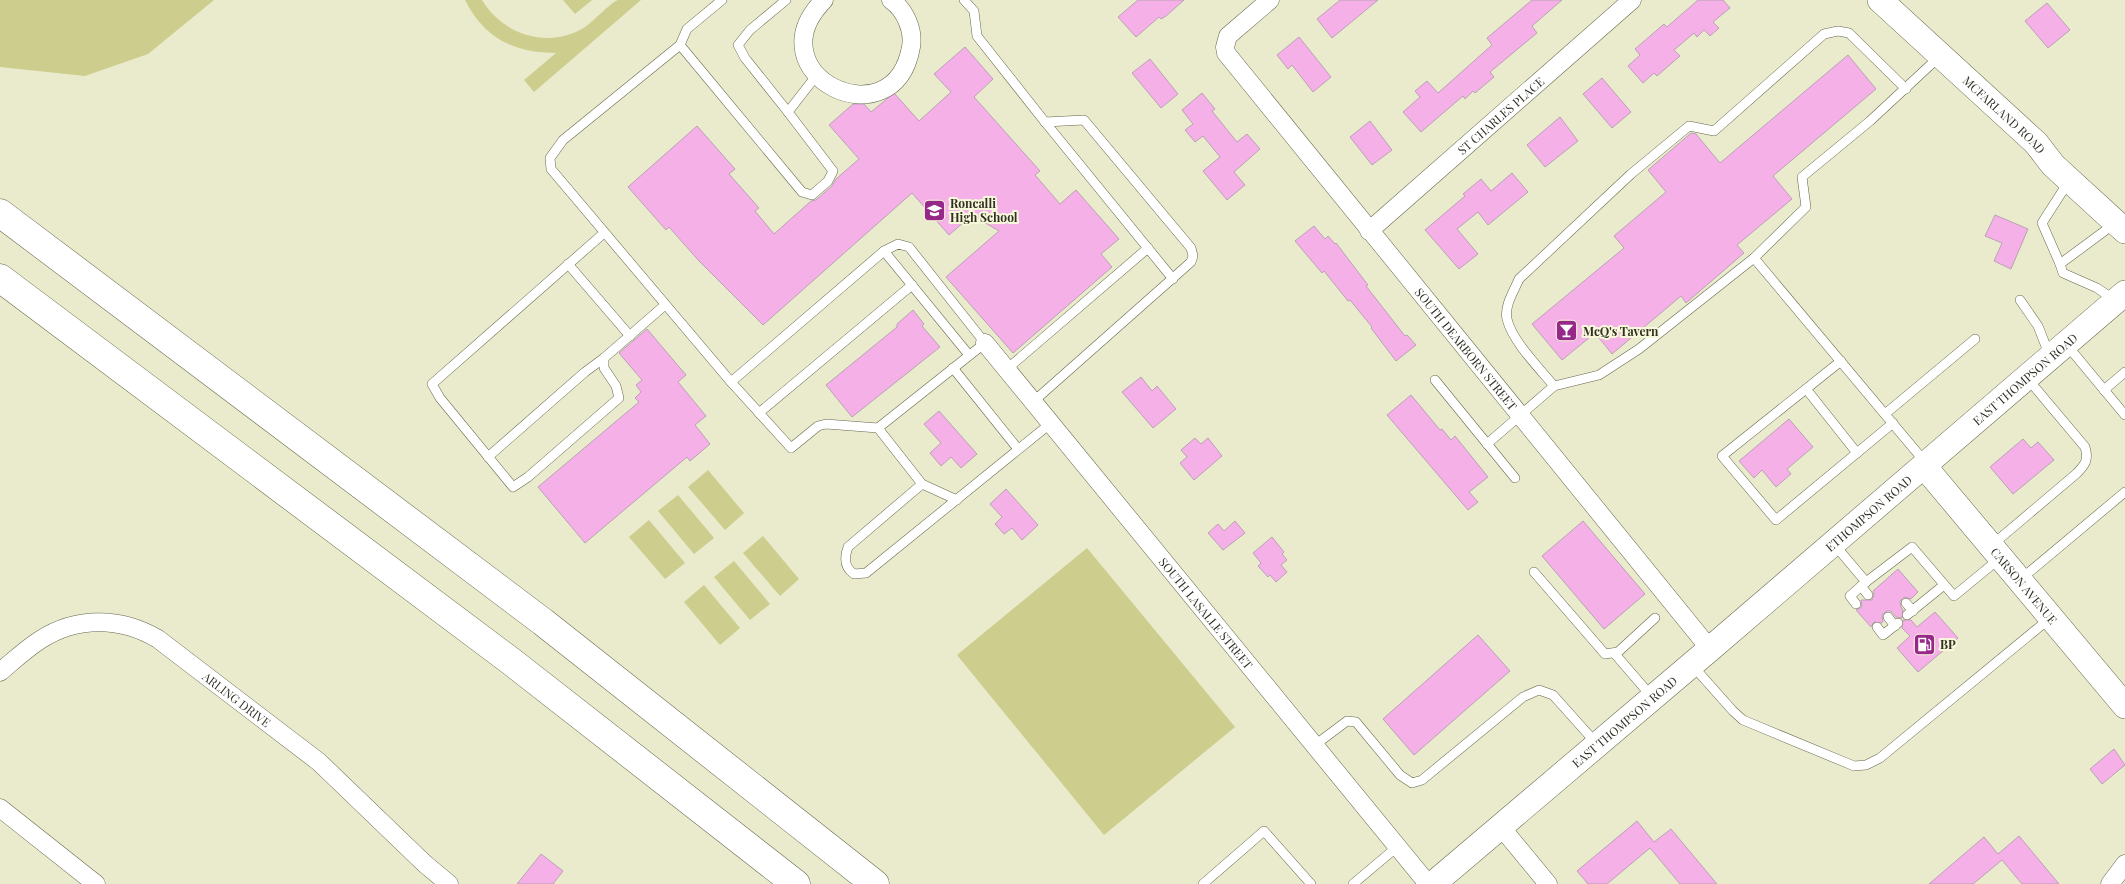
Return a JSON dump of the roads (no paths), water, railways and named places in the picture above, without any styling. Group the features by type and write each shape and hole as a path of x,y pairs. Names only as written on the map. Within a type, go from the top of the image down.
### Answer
{"highway":[{"path":"0,213 543,622 875,884"},
{"path":"0,278 504,656 796,884"}],"main road":[{"name":"MCFARLAND ROAD","path":"1880,0 2036,144 2047,158 2120,227"},
{"name":"EAST THOMPSON ROAD","path":"1926,465 2120,297"},
{"name":"ETHOMPSON ROAD","path":"1815,560 1926,465"},
{"name":"CARSON AVENUE","path":"1926,465 2019,580 2125,706"},
{"name":"EAST THOMPSON ROAD","path":"1433,884 1815,560"}],"street":[{"path":"823,0 812,13 806,28 804,45 808,62 816,76 828,86 843,93 867,94 889,85 900,74 908,60 911,44 907,7 891,0"},
{"name":"SOUTH DEARBORN STREET","path":"1270,0 1228,36 1224,47 1226,54 1710,649"},
{"name":"ST CHARLES PLACE","path":"1369,231 1632,0"},
{"name":"SOUTH LASALLE STREET","path":"985,343 1428,884"},
{"name":"ARLING DRIVE","path":"0,672 40,640 71,627 97,622 125,624 137,628 158,639 319,762 445,883"},
{"path":"0,808 96,884"},
{"path":"1501,827 1548,884"},
{"path":"2110,884 2125,864"}],"lane":[{"path":"722,0 687,29 680,45 562,140 550,158 551,169 731,382 791,448 818,426 826,424 878,428 985,343 909,248 898,244 884,251 731,382"},
{"path":"680,45 802,192 812,194 828,181 833,172 745,58 738,45 750,30 786,0"},
{"path":"964,0 974,11 977,36 1173,279"},
{"path":"1554,386 1513,334 1507,318 1509,300 1519,279 1638,168 1689,126 1714,131 1824,34 1838,30 1849,33 1906,89"},
{"path":"1487,444 1554,386 1599,376 1638,349 1754,258 1806,207 1802,178 1906,89 1940,56"},
{"path":"788,112 816,76"},
{"path":"1034,401 1192,262 1193,256 1192,248 1084,120 1045,122"},
{"path":"2070,180 2042,223 2063,273 2120,297"},
{"path":"2060,264 2120,227"},
{"path":"604,232 432,384 440,398 513,487 528,477 619,398 616,386 604,368 604,358"},
{"path":"1007,369 1148,248"},
{"path":"884,251 969,355"},
{"path":"1754,258 1842,361 1926,465"},
{"path":"568,264 630,336"},
{"path":"759,413 912,285"},
{"path":"2020,300 2058,350 2104,390 2125,415"},
{"path":"488,457 585,372 666,305"},
{"path":"1885,414 1975,339"},
{"path":"1842,361 1722,456 1776,520 1893,423"},
{"path":"953,368 1018,449"},
{"path":"2104,390 2125,372"},
{"path":"1856,604 1850,596 1912,547 1954,596 2086,464 2088,455 2085,447 2026,378"},
{"path":"1435,380 1515,478"},
{"path":"1807,390 1857,453"},
{"path":"922,484 848,547 844,555 845,563 850,572 854,574 866,573 1051,422"},
{"path":"878,428 922,484 957,500"},
{"path":"2019,580 2125,492"},
{"path":"1834,543 1863,584 1868,595"},
{"path":"1534,572 1605,654 1615,654 1655,618"},
{"path":"1879,572 1886,579"},
{"path":"1906,603 1910,613 1944,585"},
{"path":"1877,627 1883,635 1896,624 1888,617"},
{"path":"1692,665 1743,720 1854,766 1866,765 1880,758 2051,618"},
{"path":"1615,654 1653,698"},
{"path":"1315,745 1347,721 1356,722 1400,775 1412,783 1422,780 1523,697 1539,690 1553,695 1598,745"},
{"path":"1203,884 1264,830 1311,884"},
{"path":"1353,884 1397,847"}],"place":[{"name":"Roncalli High School","path":"934,210"},
{"name":"McQ's Tavern","path":"1567,331"},
{"name":"BP","path":"1924,644"}]}
